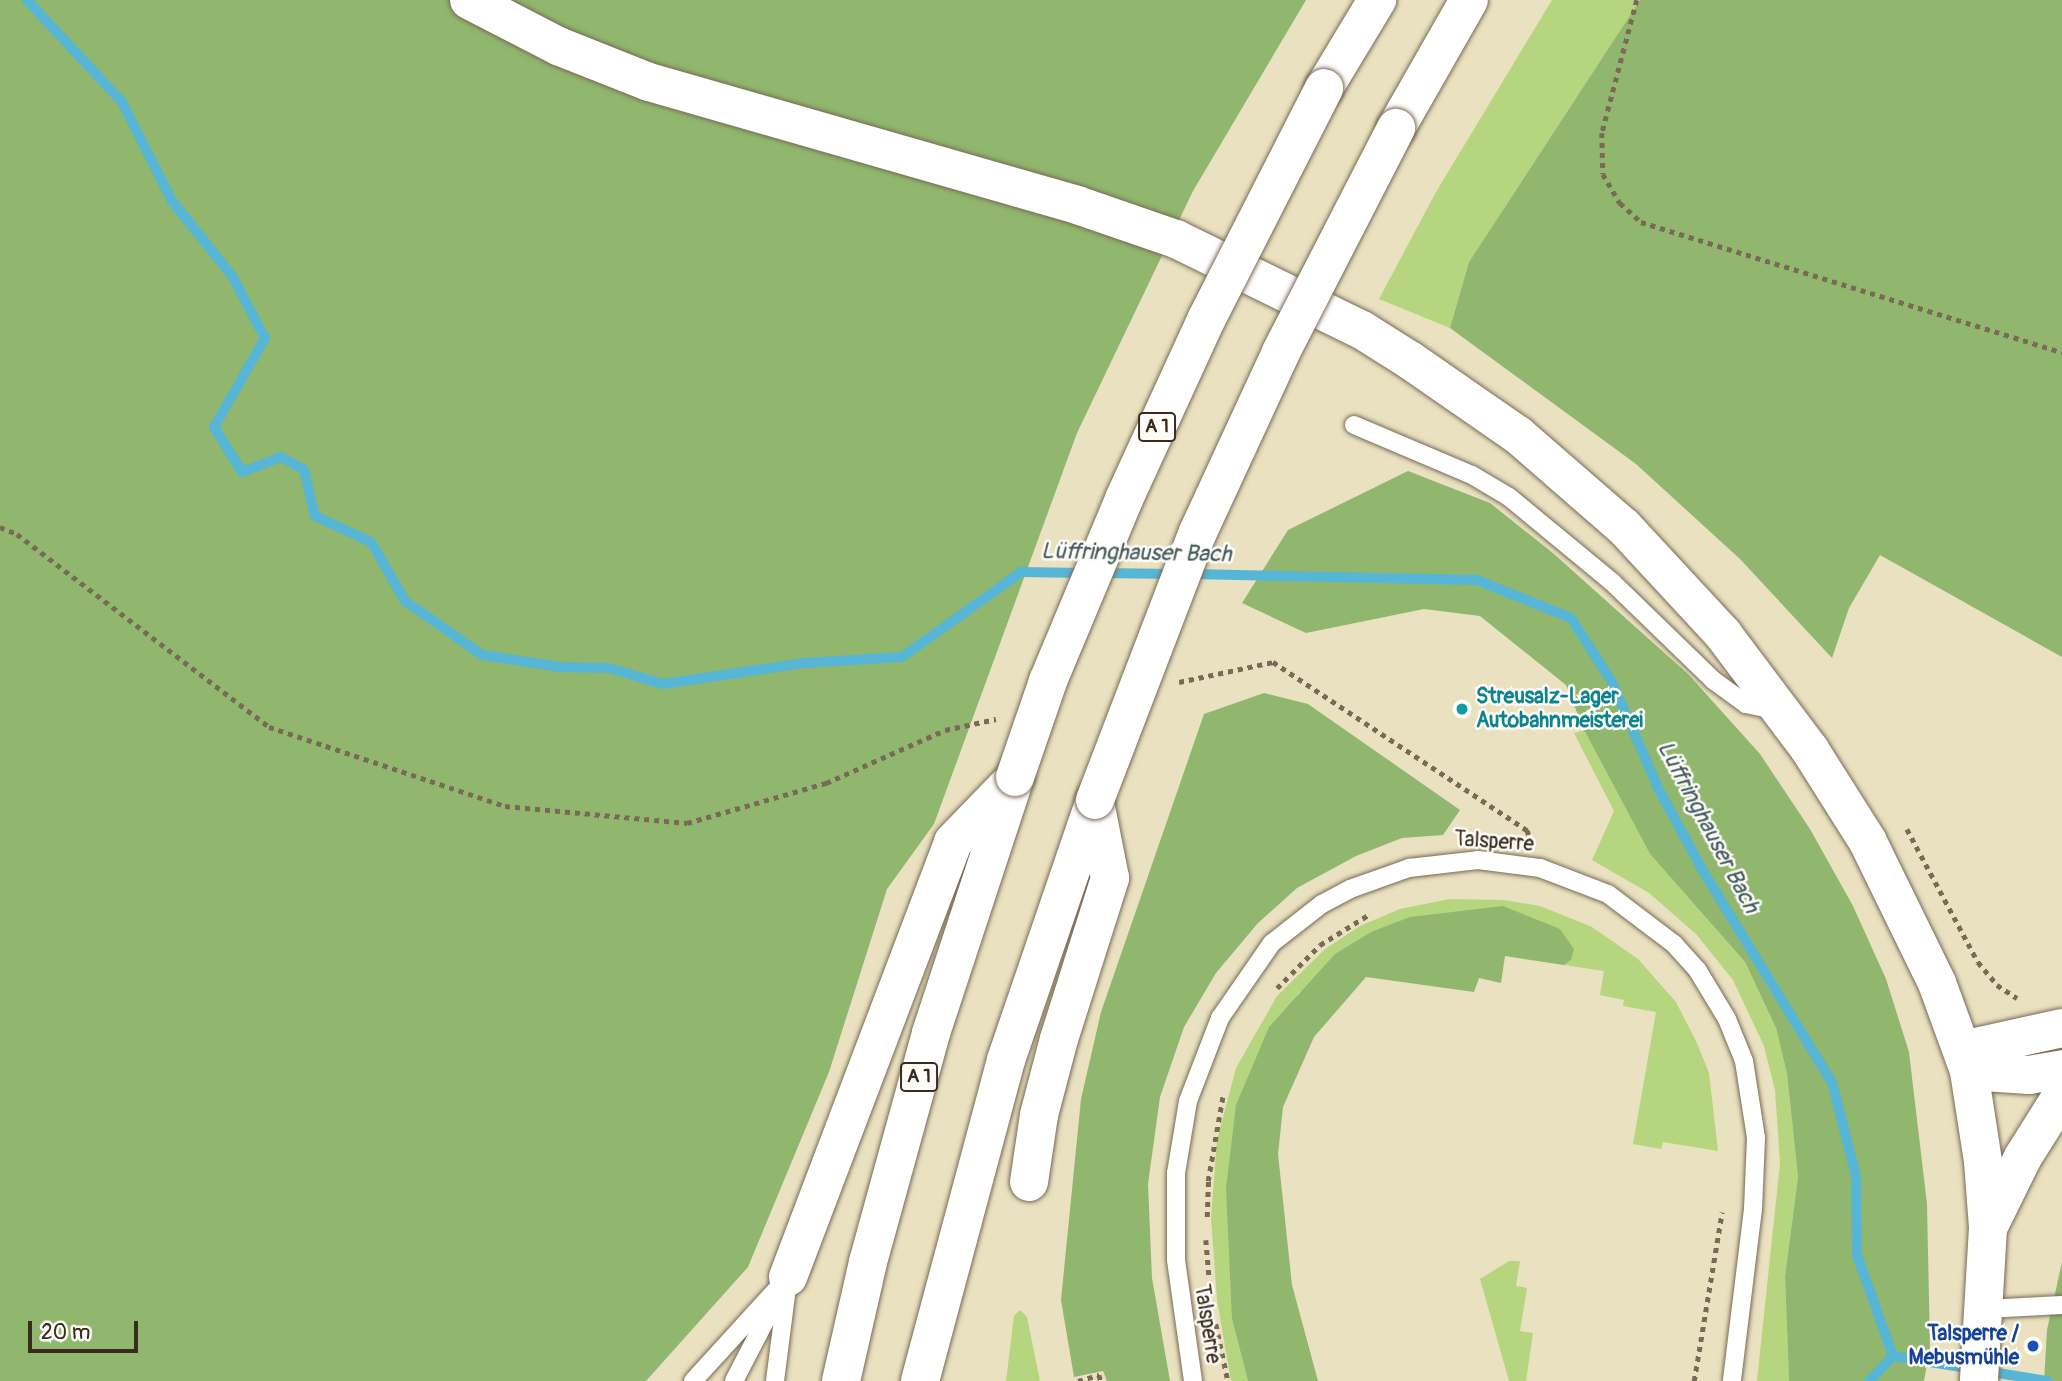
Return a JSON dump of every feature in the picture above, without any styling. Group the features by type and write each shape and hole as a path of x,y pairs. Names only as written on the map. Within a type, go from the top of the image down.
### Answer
{"main road":[{"path":"469,0 558,46 649,82 1065,201 1176,239 1362,330 1509,429 1606,511 1700,607 1784,712 1867,840 1917,937 1966,1060 1987,1228 1985,1309 1979,1381"},
{"name":"A 1","path":"841,1381 931,1033 1048,681 1124,499 1207,318 1324,88 1377,0"},
{"path":"920,1381 1006,1060 1094,800 1198,532 1281,352 1396,128 1469,0"},
{"path":"788,1277 953,842 1015,777"},
{"path":"1029,1182 1040,1115 1059,1039 1110,878 1094,800"},
{"path":"1966,1060 2062,1028"},
{"path":"1966,1060 2029,1074 2062,1069"},
{"path":"1987,1228 2023,1157 2062,1095"}],"lane":[{"path":"1354,425 1472,475 1509,497 1612,582 1713,680 1746,704 1784,712"},
{"name":"Talsperre","path":"1193,1381 1176,1260 1176,1173 1199,1065 1236,991 1272,943 1322,904 1380,877 1442,861 1478,860 1540,868 1608,894 1674,944 1716,999 1744,1062 1754,1112 1756,1170 1732,1381"},
{"path":"693,1381 788,1277"},
{"path":"734,1381 788,1277"},
{"path":"775,1381 788,1277"},
{"path":"1985,1309 2062,1305"}],"path":[{"path":"1637,0 1602,133 1603,174 1620,203 1641,222 2062,352"},
{"path":"0,527 17,534 268,727 505,806 687,822 826,783 946,730 1000,719"},
{"path":"1164,685 1273,662 1527,830 1540,868"},
{"path":"1270,998 1320,945 1377,911"},
{"path":"1207,1222 1211,1158 1225,1086"},
{"path":"1694,1381 1722,1207"},
{"path":"1206,1236 1211,1292"},
{"path":"1215,1319 1228,1381"},
{"path":"1078,1381 1099,1375 1101,1381"}],"green space":[{"path":"0,0 1306,0 1193,191 1077,433 934,824 887,889 829,1072 748,1267 646,1381 0,1381"},
{"path":"1552,0 1640,0 1469,262 1450,328 1379,299 1436,192"},
{"path":"1640,0 2062,0 2062,657 1880,555 1849,608 1832,658 1740,559 1636,464 1450,328 1469,262"},
{"path":"1408,471 1490,503 1554,554 1689,675 1760,754 1810,829 1853,906 1886,979 1909,1052 1927,1204 1930,1348 1924,1381 1789,1381 1785,1276 1798,1177 1787,1074 1776,1028 1745,962 1650,854 1584,730 1566,685 1480,616 1424,609 1306,633 1242,603 1288,530"},
{"path":"1264,693 1308,704 1460,810 1443,835 1402,838 1356,856 1297,888 1258,923 1216,973 1184,1027 1160,1097 1148,1184 1152,1278 1170,1381 1107,1381 1103,1371 1074,1377 1061,1300 1081,1099 1101,1012 1204,714"},
{"path":"1584,730 1650,854 1745,962 1776,1028 1787,1074 1798,1177 1785,1276 1789,1381 1757,1381 1780,1163 1775,1090 1764,1046 1733,980 1696,934 1649,893 1592,860 1614,811 1574,733"},
{"path":"1450,899 1504,900 1540,906 1592,927 1638,959 1676,1002 1697,1043 1709,1073 1718,1151 1663,1142 1661,1149 1633,1144 1656,1012 1623,1006 1624,1000 1600,995 1604,971 1564,965 1571,960 1560,929 1298,993 1232,1319 1248,1381 1231,1381 1217,1300 1211,1218 1217,1140 1236,1068 1277,996 1325,949 1360,926 1400,909"},
{"path":"1503,906 1560,929 1574,949 1571,960 1564,965 1505,956 1501,983 1479,978 1474,992 1366,977 1314,1037 1283,1107 1278,1154 1292,1285 1318,1381 1248,1381 1232,1319 1226,1188 1236,1105 1269,1027 1335,954 1371,932 1410,917"},
{"path":"1509,1261 1520,1261 1516,1286 1527,1288 1520,1331 1533,1333 1526,1381 1509,1381 1480,1279"},
{"path":"2062,1262 2062,1381 2044,1381 2047,1330"},
{"path":"1020,1310 1027,1317 1040,1381 1006,1381 1014,1316"}],"waterway":[{"name":"Lüffringhauser Bach","path":"27,0 122,102 172,201 232,276 265,338 214,427 242,472 281,457 304,470 315,516 371,542 405,601 482,655 560,667 609,668 663,684 804,663 902,657 1021,572 1084,573"},
{"name":"Lüffringhauser Bach","path":"1100,573 1175,574"},
{"name":"Lüffringhauser Bach","path":"1191,574 1477,580 1571,618 1612,682 1658,788 1703,871 1832,1082 1856,1176 1857,1255 1893,1356"},
{"path":"1869,1381 1893,1356 2048,1381"}],"place":[{"name":"Streusalz-Lager Autobahnmeisterei","path":"1462,709"},
{"name":"Talsperre / Mebusmühle","path":"2033,1346"}]}
